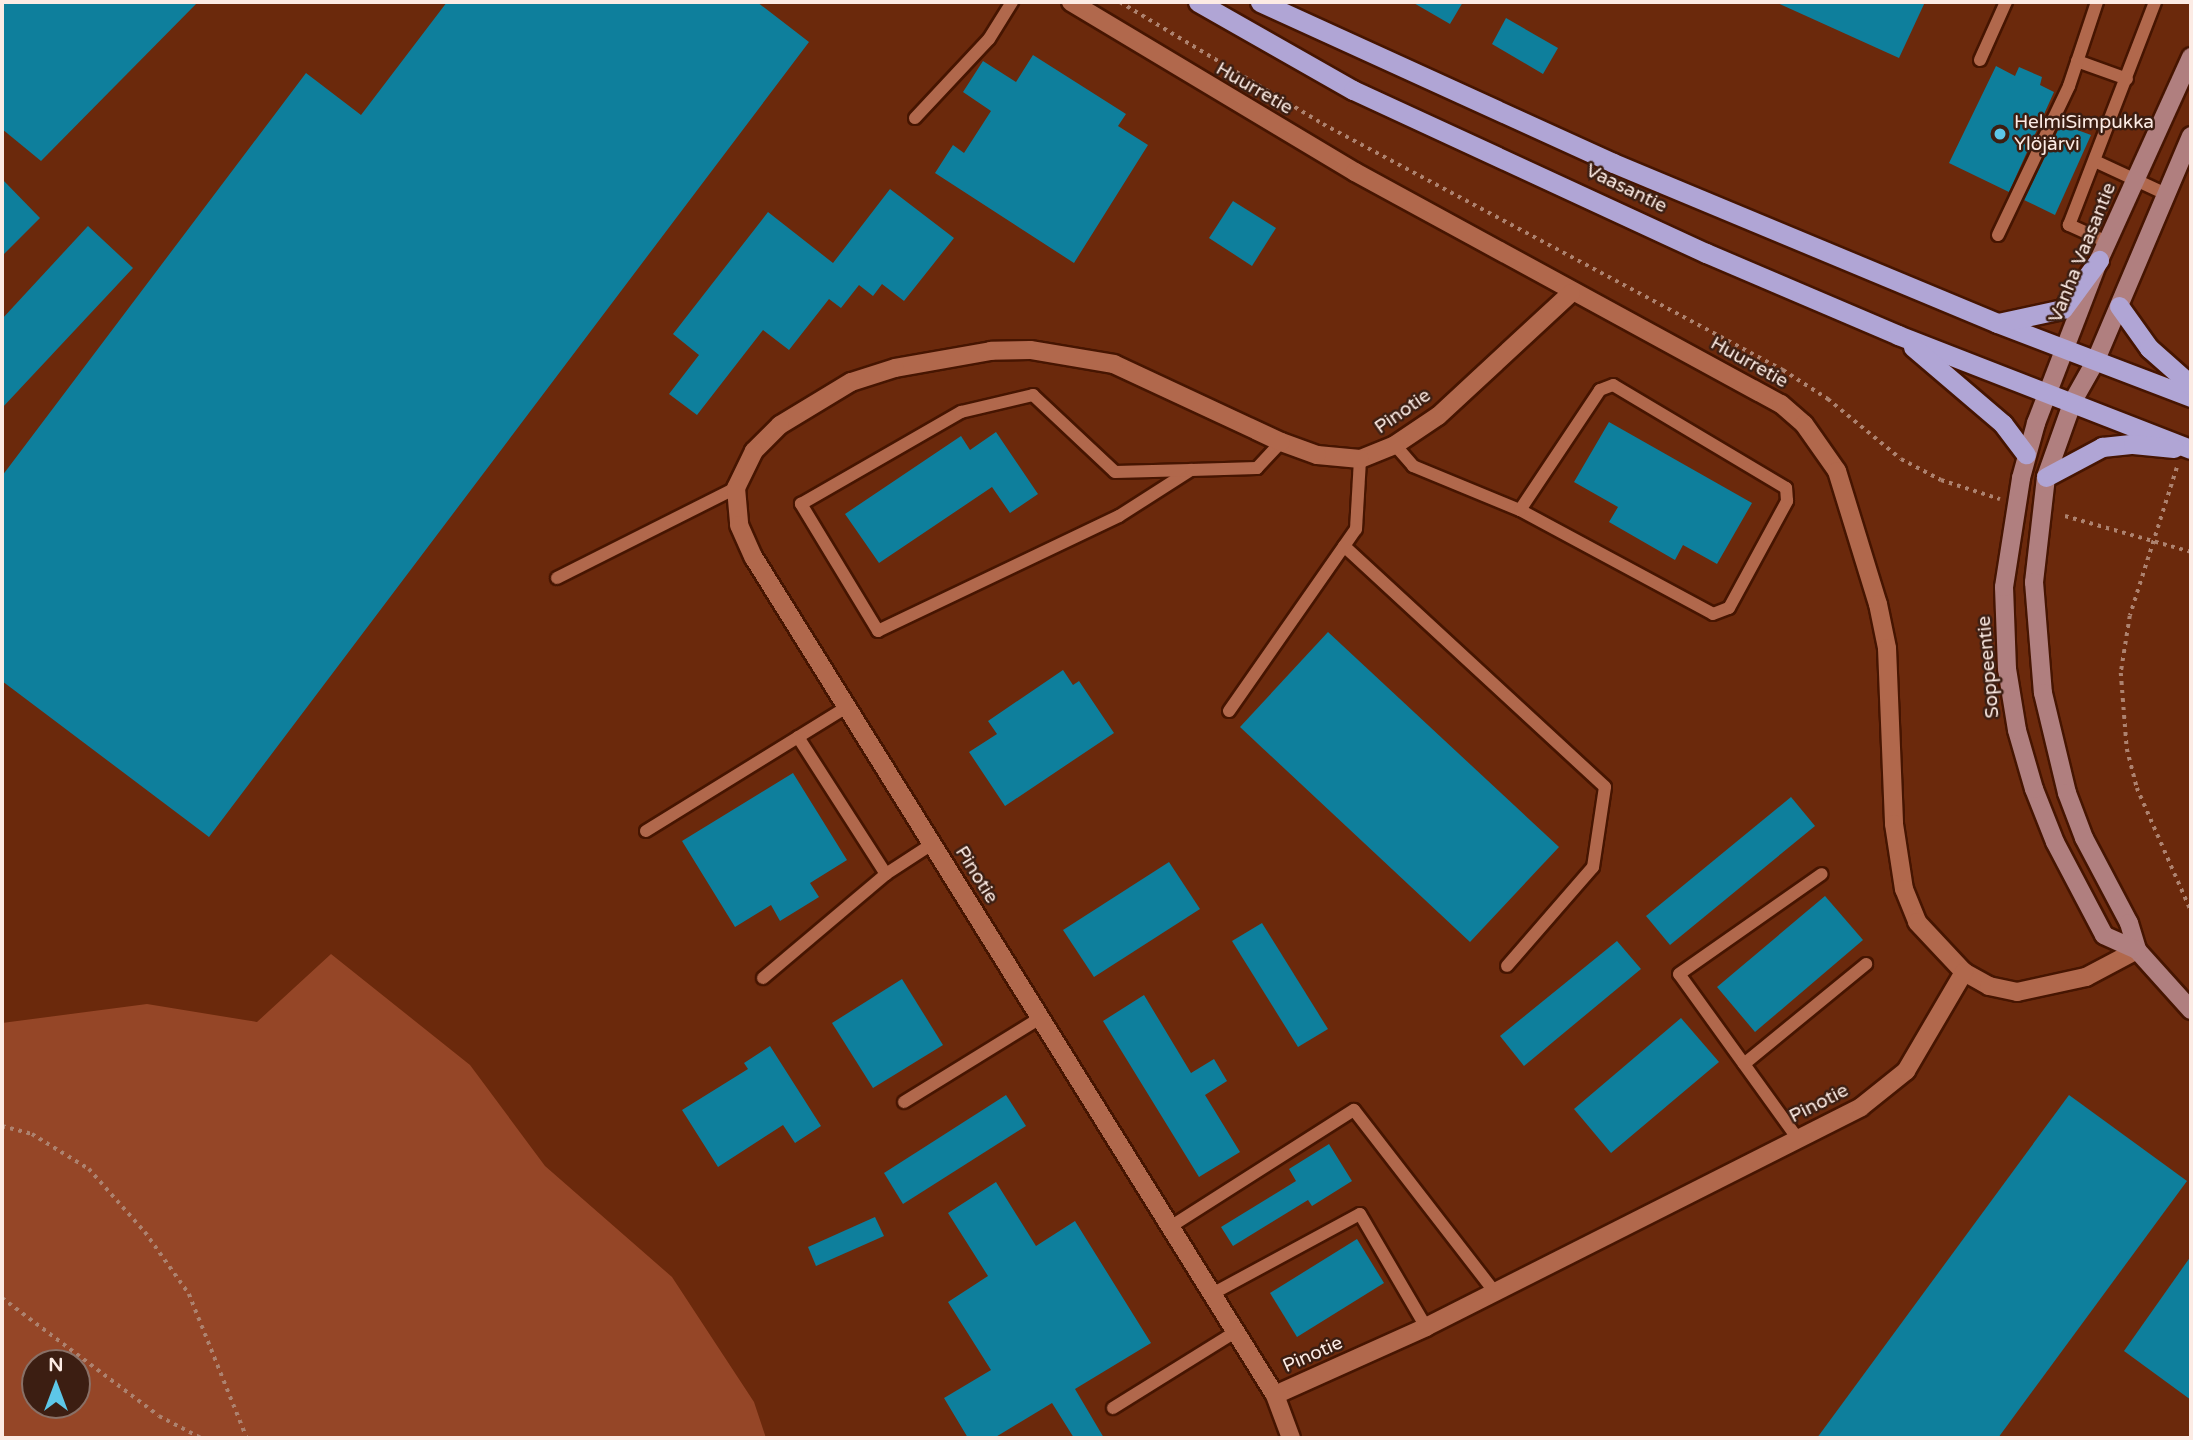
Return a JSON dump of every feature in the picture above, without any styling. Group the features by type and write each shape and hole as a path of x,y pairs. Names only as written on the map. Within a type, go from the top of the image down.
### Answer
{"highway":[{"name":"Vaasantie","path":"1198,2 1353,90 1706,253 1898,335 2073,401"},
{"name":"Vaasantie","path":"1260,2 1613,163 2095,362"},
{"path":"1997,323 2063,309 2103,251"},
{"path":"2119,306 2149,348 2191,385"},
{"path":"1898,335 1965,388 2026,454"},
{"path":"2095,362 2191,397"},
{"path":"2073,401 2191,450"},
{"path":"2046,477 2102,447 2133,444 2191,450"}],"main road":[{"name":"Vanha Vaasantie","path":"2066,350 2103,251 2191,57"},
{"path":"2095,362 2191,136"},
{"name":"Soppeentie","path":"2066,350 2026,454 2004,587 2007,669 2017,730 2055,842 2104,935 2137,950 2191,1010"},
{"name":"Soppeentie","path":"2095,362 2073,401 2046,477 2037,535 2035,627 2054,753 2084,838 2129,923 2137,950"}],"street":[{"name":"Huurretie","path":"1071,2 1283,130 1571,293 1781,404 1804,424 1837,471 1867,557 1887,648 1890,771 1904,889 1917,922 1964,972 1989,986 2017,992 2050,988 2086,976 2137,950"},
{"name":"Pinotie","path":"1571,293 1438,416 1395,445 1360,459 1317,455 1281,442 1114,364 1030,350 991,351 895,368 817,399 779,425 754,451 736,488 739,525 754,558 1275,1395 1426,1328 1494,1291 1861,1107 1906,1071 1964,972"},
{"path":"1275,1395 1291,1438"}],"lane":[{"path":"915,118 989,39 1012,2"},
{"path":"1980,61 2006,2"},
{"path":"1998,235 2028,179 2077,61 2097,2"},
{"path":"2103,251 2069,225 2097,162 2155,2"},
{"path":"2077,61 2127,79"},
{"path":"2097,162 2166,194"},
{"path":"1395,445 1413,466 1520,510 1713,614 1728,608 1787,501 1786,488 1613,385 1600,390 1520,510"},
{"path":"1191,470 1119,516 878,631 801,504 961,412 1033,395 1115,472 1257,468 1281,442"},
{"path":"1229,711 1356,529 1360,459"},
{"path":"557,578 736,488"},
{"path":"1344,546 1605,787 1593,867 1507,966"},
{"path":"646,831 847,707"},
{"path":"798,737 886,874"},
{"path":"764,978 886,874 932,844"},
{"path":"1798,1139 1679,974 1822,874"},
{"path":"1744,1065 1866,964"},
{"path":"904,1102 1040,1018"},
{"path":"1170,1227 1354,1110 1494,1291"},
{"path":"1212,1294 1360,1214 1426,1328"},
{"path":"1113,1408 1235,1332"}],"path":[{"path":"1120,2 1323,124 1783,370 1828,400 1901,459 1941,480 2002,500"},
{"path":"2177,468 2151,540 2124,642 2123,710 2137,788 2191,911"},
{"path":"2065,516 2191,552"},
{"path":"2,1126 32,1134 89,1169 145,1232 189,1294 247,1438"},
{"path":"2,1298 159,1416 201,1438"}],"shaded area":[{"path":"331,954 470,1065 545,1166 672,1277 754,1402 766,1438 2,1438 2,1023 147,1004 257,1022"}],"building":[{"path":"2,2 198,2 41,161 2,129"},
{"path":"447,2 757,2 809,42 209,837 2,681 2,476 306,73 361,115"},
{"path":"1412,2 1463,2 1450,24"},
{"path":"1775,2 1925,2 1899,58"},
{"path":"1506,18 1558,48 1543,74 1492,44"},
{"path":"1033,55 1126,114 1118,126 1148,145 1074,263 935,173 953,145 964,153 991,111 963,92 983,61 1016,82"},
{"path":"1996,66 2015,76 2019,67 2042,77 2040,85 2054,92 2009,192 1949,163"},
{"path":"2061,124 2091,135 2055,215 2024,200"},
{"path":"2,179 40,218 2,256"},
{"path":"890,189 954,238 904,301 882,284 873,296 859,285 841,308 829,299 789,350 763,330 697,415 669,394 699,355 673,334 768,212 833,263"},
{"path":"1233,201 1276,228 1252,266 1209,238"},
{"path":"88,226 133,268 2,408 2,319"},
{"path":"1609,422 1752,503 1717,564 1683,545 1675,560 1609,522 1618,507 1574,482"},
{"path":"996,432 1038,494 1010,513 992,487 879,563 845,514 961,436 970,450"},
{"path":"1328,632 1559,847 1470,942 1240,727"},
{"path":"1063,670 1073,685 1079,681 1114,733 1005,806 969,752 997,734 988,721"},
{"path":"793,773 847,860 810,883 819,897 780,921 771,905 735,927 682,841"},
{"path":"1791,797 1815,826 1670,945 1646,916"},
{"path":"1169,862 1200,909 1094,977 1063,930"},
{"path":"1825,896 1863,940 1755,1032 1717,987"},
{"path":"1262,923 1328,1029 1298,1047 1232,941"},
{"path":"1617,941 1641,969 1524,1066 1500,1036"},
{"path":"902,979 943,1045 873,1088 832,1023"},
{"path":"1144,995 1191,1073 1214,1059 1227,1081 1205,1095 1240,1152 1199,1177 1103,1021"},
{"path":"1681,1018 1719,1062 1611,1153 1574,1109"},
{"path":"770,1046 821,1126 795,1143 783,1125 718,1167 682,1110 748,1069 744,1063"},
{"path":"1006,1095 1026,1126 903,1204 884,1173"},
{"path":"2069,1095 2187,1181 1998,1438 1817,1438"},
{"path":"1329,1144 1352,1181 1312,1206 1308,1200 1233,1246 1221,1227 1296,1181 1289,1169"},
{"path":"996,1182 1036,1246 1075,1221 1151,1343 1075,1389 1104,1438 1074,1438 1052,1403 994,1438 968,1438 944,1398 991,1370 948,1302 988,1276 948,1213"},
{"path":"875,1217 884,1236 816,1266 808,1247"},
{"path":"1357,1239 1384,1283 1297,1337 1270,1293"},
{"path":"2191,1256 2191,1400 2124,1351"}],"place":[{"name":"HelmiSimpukka Ylöjärvi","path":"2000,134"}]}
